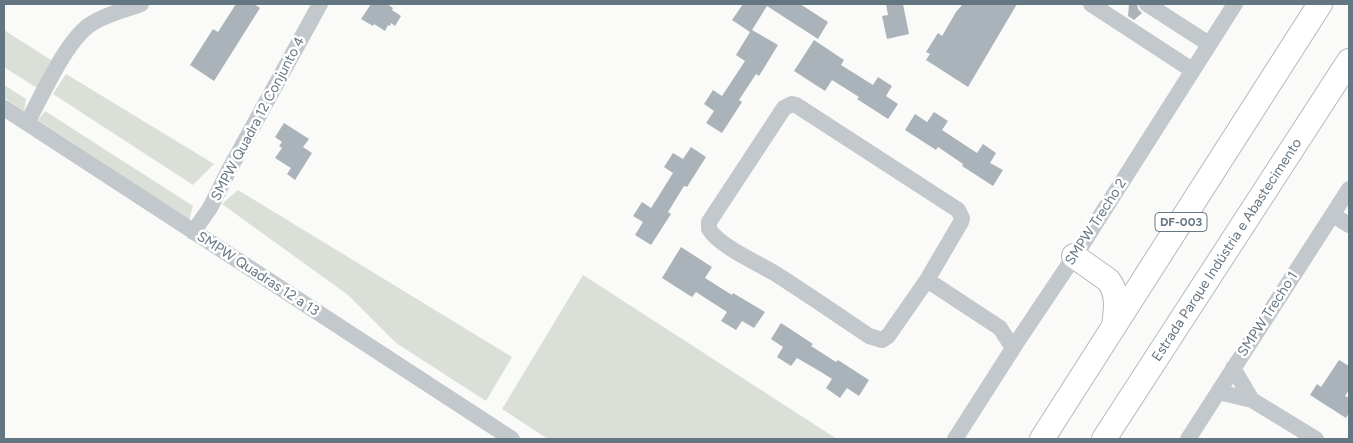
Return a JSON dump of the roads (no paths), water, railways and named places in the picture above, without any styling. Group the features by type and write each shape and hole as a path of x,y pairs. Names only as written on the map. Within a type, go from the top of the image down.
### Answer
{"highway":[{"name":"DF-003","path":"1042,439 1320,4"},
{"name":"Estrada Parque Indústria e Abastecimento","path":"1107,437 1349,61"},
{"path":"1077,252 1119,276 1126,276 1156,262"},
{"path":"1077,252 1113,285 1116,301 1113,329"}],"street":[{"path":"27,123 64,55 79,34 99,20 141,4"},
{"name":"SMPW Quadra 12 Conjunto 4","path":"193,232 210,208 320,4"},
{"path":"1091,4 1192,70"},
{"path":"1147,4 1209,44"},
{"name":"SMPW Trecho 2","path":"955,439 1235,4"},
{"path":"792,104 796,105 958,210 962,218 961,222 927,280 888,336 882,340 876,339 868,336 775,274 726,245 711,232 708,224 784,108 792,104"},
{"name":"SMPW Quadras 12 a 13","path":"4,108 512,439"},
{"name":"SMPW Trecho 1","path":"1188,439 1349,189"},
{"path":"1333,215 1349,225"},
{"path":"927,280 1000,328 1013,348"},
{"path":"1000,328 1024,331"},
{"path":"1233,368 1252,400"},
{"path":"1218,392 1252,400 1316,439"}]}
